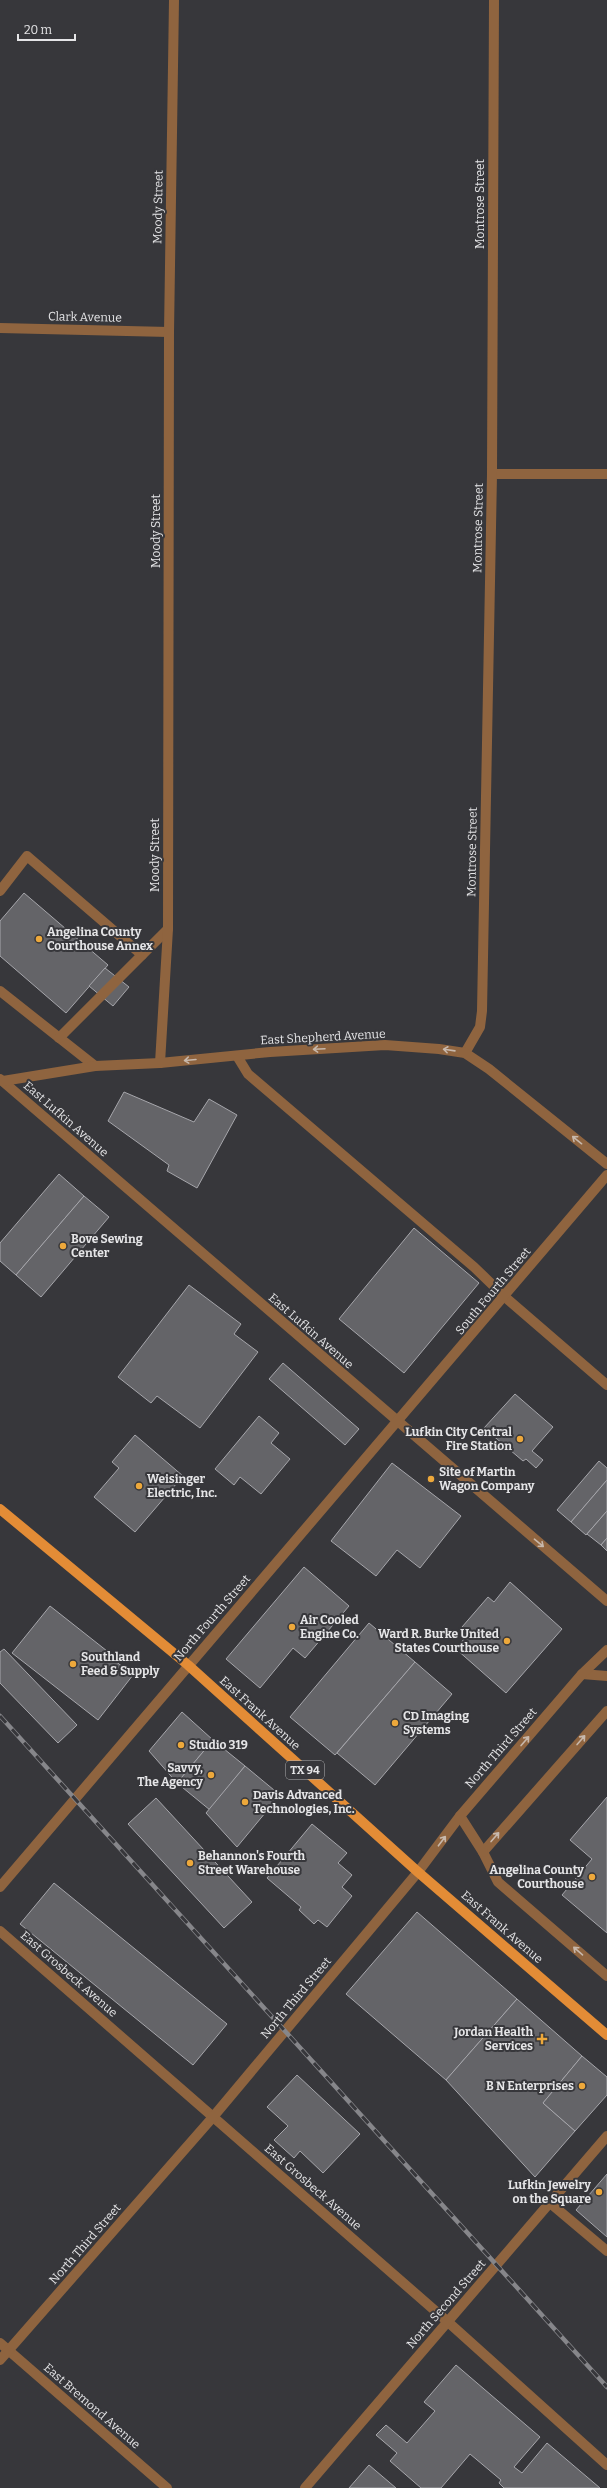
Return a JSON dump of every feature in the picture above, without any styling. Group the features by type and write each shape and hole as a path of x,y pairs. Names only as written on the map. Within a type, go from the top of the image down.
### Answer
{"main road":[{"name":"East Frank Avenue","path":"0,1509 188,1665 418,1872 607,2035"}],"street":[{"name":"Moody Street","path":"160,1063 168,929 169,332 174,0"},
{"name":"Montrose Street","path":"465,1053 480,1027 482,1011 492,474 494,0"},
{"name":"Clark Avenue","path":"0,328 169,332"},
{"path":"492,474 607,474"},
{"path":"0,891 26,856 142,955"},
{"path":"59,1038 168,929"},
{"path":"0,991 95,1066"},
{"name":"East Shepherd Avenue","path":"1,1080 95,1066 160,1063 385,1045 465,1053 490,1069 607,1164"},
{"path":"237,1056 248,1074 474,1267 505,1297 607,1385"},
{"name":"East Lufkin Avenue","path":"1,1080 398,1423 607,1601"},
{"name":"South Fourth Street","path":"398,1423 607,1176"},
{"name":"North Fourth Street","path":"0,1887 188,1665 398,1423"},
{"name":"North Third Street","path":"0,2360 213,2117 418,1872 460,1816 582,1674 607,1650"},
{"path":"582,1674 607,1676"},
{"path":"483,1852 607,1711"},
{"path":"460,1816 483,1852 498,1882 607,1976"},
{"name":"East Grosbeck Avenue","path":"0,1931 448,2322 607,2464"},
{"name":"North Second Street","path":"305,2488 607,2136"},
{"path":"550,2203 607,2251"},
{"name":"East Bremond Avenue","path":"0,2343 167,2488"}],"building":[{"name":"Angelina County Courthouse Annex","path":"24,893 108,965 66,1013 0,956 0,921"},
{"path":"105,968 129,987 113,1006 89,986"},
{"path":"124,1092 194,1122 209,1099 237,1115 197,1188 167,1171 169,1165 108,1121"},
{"path":"59,1174 84,1196 16,1275 0,1261 0,1243"},
{"name":"Bove Sewing Center","path":"84,1196 109,1217 41,1297 16,1275"},
{"path":"414,1228 479,1283 404,1373 339,1319"},
{"path":"189,1285 241,1324 234,1334 258,1352 200,1428 157,1396 151,1403 118,1377"},
{"path":"283,1363 359,1429 345,1445 269,1379"},
{"name":"Lufkin City Central Fire Station","path":"515,1394 553,1427 532,1451 543,1460 536,1468 526,1459 523,1461 484,1428"},
{"path":"259,1416 279,1433 271,1443 290,1459 261,1494 240,1477 234,1485 215,1469"},
{"name":"Weisinger Electric, Inc.","path":"135,1435 183,1476 135,1532 94,1497 119,1468 112,1462"},
{"path":"599,1461 607,1468 607,1480 571,1522 557,1510"},
{"path":"392,1463 461,1516 420,1568 397,1550 376,1576 331,1541"},
{"path":"607,1480 607,1511 586,1535 571,1522"},
{"path":"607,1511 607,1538 601,1545 587,1534"},
{"path":"607,1538 607,1551 601,1545"},
{"name":"Air Cooled Engine Co.","path":"304,1567 349,1606 305,1658 293,1648 260,1688 226,1659"},
{"name":"Ward R. Burke United States Courthouse","path":"510,1582 562,1629 506,1693 456,1649 469,1633 462,1627 488,1597 494,1602"},
{"name":"Southland Feed & Supply","path":"50,1606 107,1651 105,1653 133,1675 98,1720 12,1653"},
{"path":"369,1623 415,1662 335,1755 290,1717"},
{"path":"4,1649 77,1725 58,1743 0,1683 0,1652"},
{"name":"CD Imaging Systems","path":"415,1662 452,1694 375,1785 337,1753"},
{"name":"Studio 319","path":"182,1712 213,1740 177,1783 149,1751"},
{"name":"Savvy, The Agency","path":"213,1740 245,1766 210,1810 177,1783"},
{"name":"Davis Advanced Technologies, Inc.","path":"245,1766 280,1795 237,1847 206,1813"},
{"name":"Angelina County Courthouse","path":"607,1797 607,1933 562,1895 592,1859 570,1840"},
{"name":"Behannon's Fourth Street Warehouse","path":"156,1798 252,1902 224,1928 128,1824"},
{"path":"312,1824 347,1853 338,1863 352,1875 342,1887 352,1896 327,1927 318,1920 314,1924 299,1910 301,1907 267,1878"},
{"path":"54,1883 227,2024 193,2065 20,1924"},
{"path":"417,1912 517,1999 446,2080 346,1994"},
{"path":"517,1999 582,2056 543,2103 575,2131 535,2177 446,2080"},
{"name":"B N Enterprises","path":"582,2056 607,2077 607,2095 575,2131 543,2103"},
{"path":"297,2075 360,2134 323,2173 300,2151 294,2158 274,2140 288,2126 267,2107"},
{"name":"Lufkin Jewelry on the Square","path":"607,2174 607,2237 576,2210"},
{"path":"456,2365 540,2437 514,2467 522,2473 547,2443 600,2488 504,2488 499,2483 501,2480 470,2454 441,2488 421,2488 390,2461 397,2453 376,2435 386,2425 407,2443 435,2411 424,2402"},
{"path":"369,2465 396,2488 349,2488"}],"railway":[{"path":"0,1716 607,2387"}],"place":[{"name":"Angelina County Courthouse Annex","path":"39,939"},
{"name":"Bove Sewing Center","path":"63,1246"},
{"name":"Lufkin City Central Fire Station","path":"520,1439"},
{"name":"Site of Martin Wagon Company","path":"431,1479"},
{"name":"Weisinger Electric, Inc.","path":"139,1486"},
{"name":"Air Cooled Engine Co.","path":"292,1627"},
{"name":"Ward R. Burke United States Courthouse","path":"507,1641"},
{"name":"Southland Feed & Supply","path":"73,1664"},
{"name":"CD Imaging Systems","path":"395,1723"},
{"name":"Studio 319","path":"181,1745"},
{"name":"Savvy, The Agency","path":"211,1775"},
{"name":"Davis Advanced Technologies, Inc.","path":"245,1802"},
{"name":"Behannon's Fourth Street Warehouse","path":"190,1863"},
{"name":"Angelina County Courthouse","path":"592,1877"},
{"name":"Jordan Health Services","path":"542,2039"},
{"name":"B N Enterprises","path":"582,2086"},
{"name":"Lufkin Jewelry on the Square","path":"599,2192"}]}
